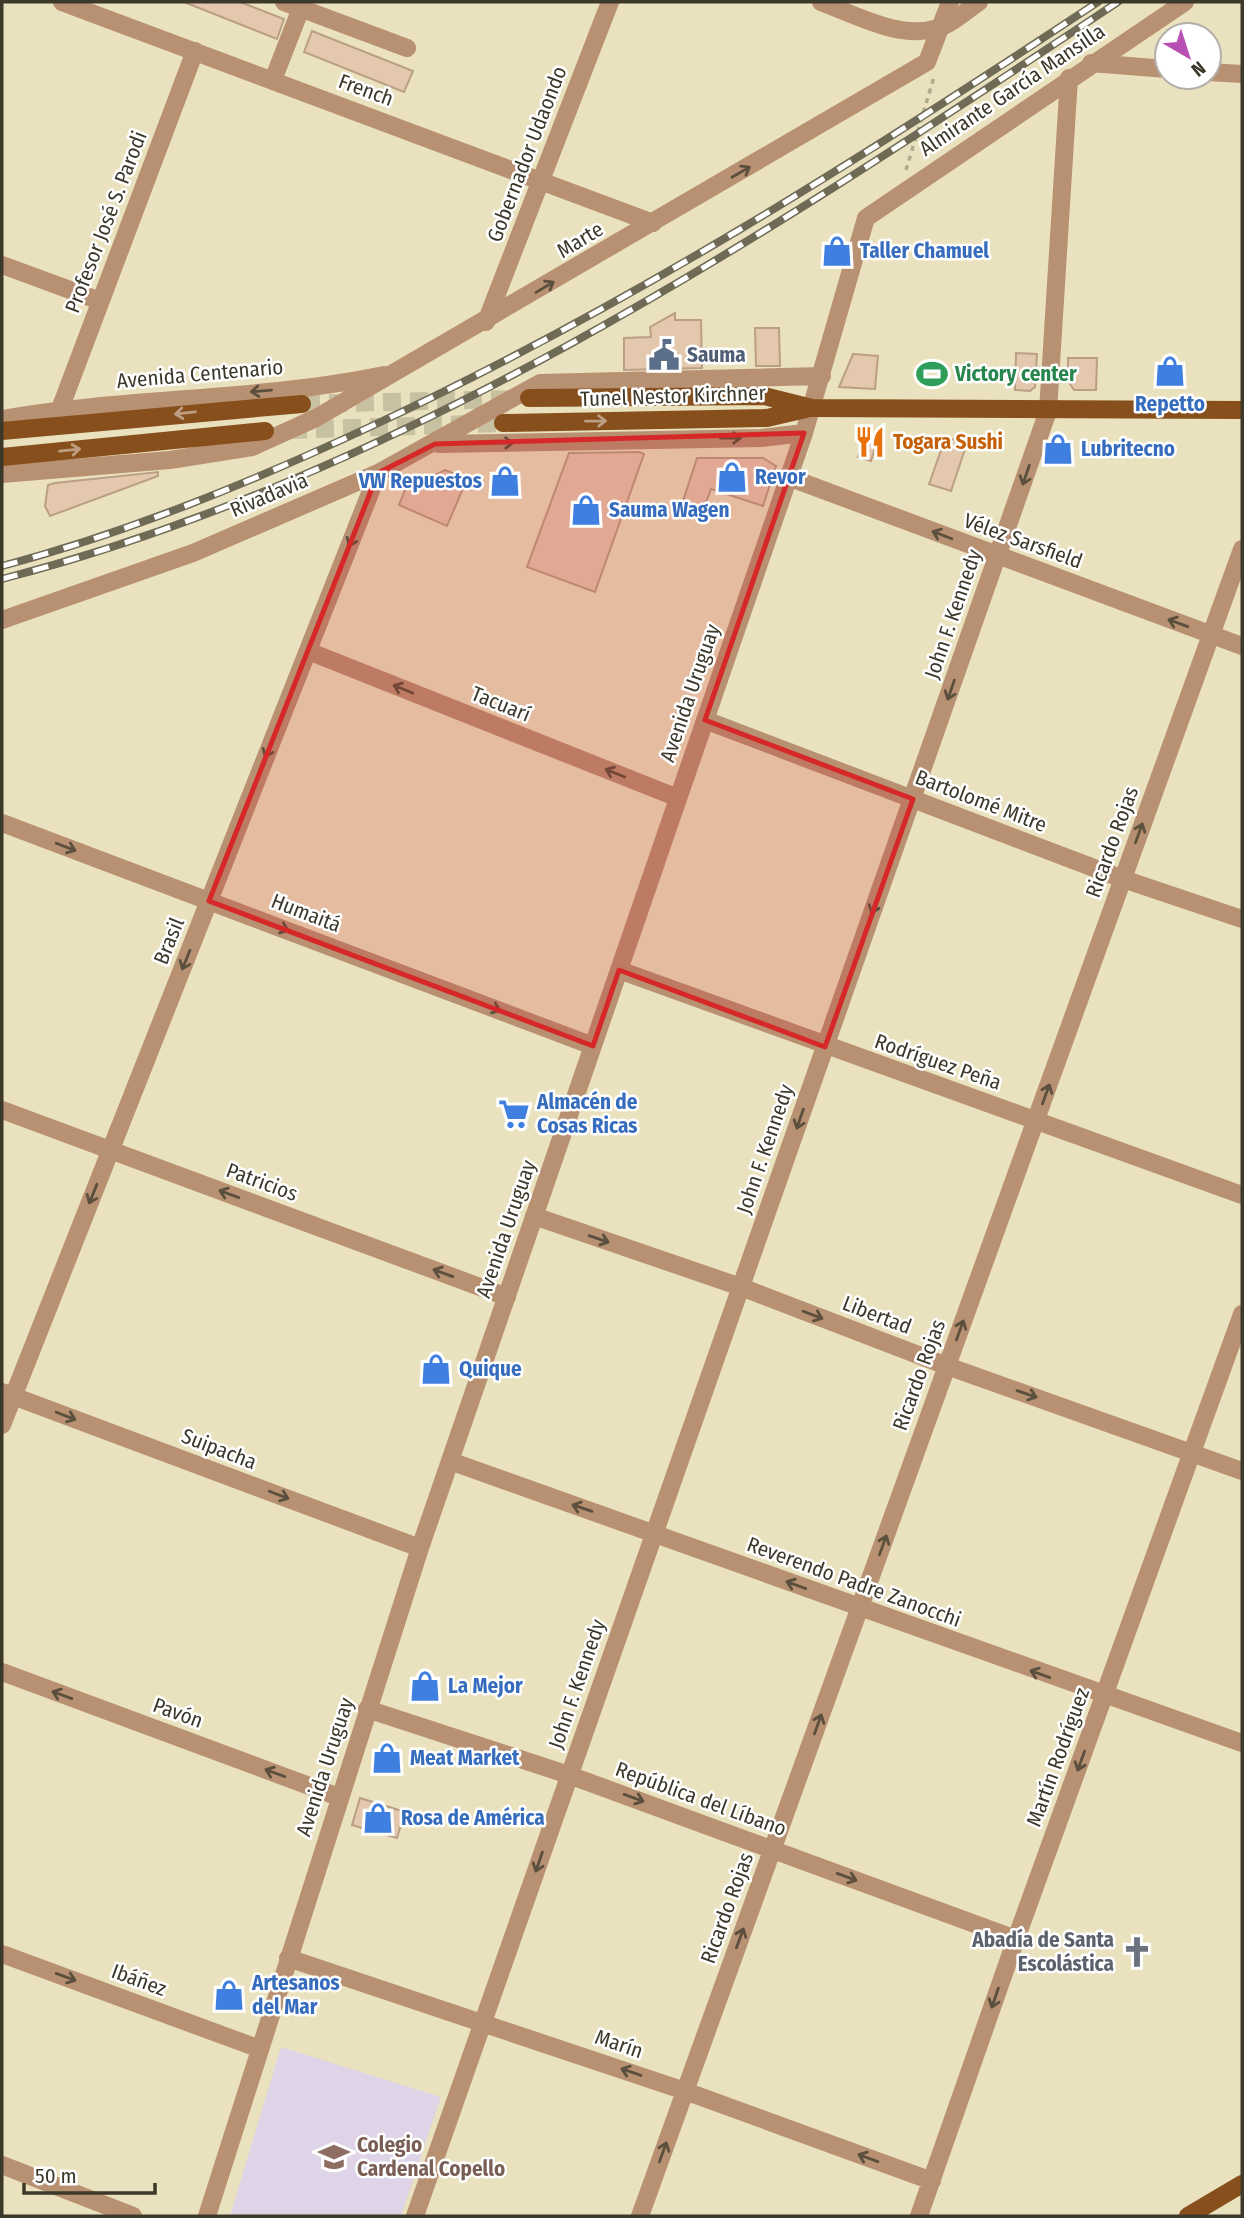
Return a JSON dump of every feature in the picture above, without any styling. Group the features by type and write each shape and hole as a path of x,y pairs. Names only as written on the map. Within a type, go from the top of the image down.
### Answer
{"main road":[{"path":"2,431 304,396"},
{"name":"Tunel Nestor Kirchner","path":"529,398 764,397 811,408"},
{"path":"811,408 1242,410"},
{"name":"Tunel Nestor Kirchner","path":"503,423 767,418 811,408"},
{"path":"2,457 265,430"},
{"path":"1188,2216 1242,2184"}],"street":[{"name":"French","path":"62,2 653,223"},
{"path":"284,2 408,48"},
{"name":"Gobernador Udaondo","path":"486,322 610,2"},
{"path":"821,2 886,26 924,31 940,28 979,2"},
{"path":"927,62 950,2"},
{"name":"Almirante García Mansilla","path":"866,218 1091,63 1185,2"},
{"path":"273,80 301,8"},
{"name":"Profesor José S. Parodi","path":"60,409 195,51"},
{"name":"Marte","path":"2,474 170,460 252,447 316,418 401,371 927,62"},
{"path":"1091,63 1153,68"},
{"path":"1223,73 1242,74"},
{"name":"John F. Kennedy","path":"415,2216 1048,411 1069,78"},
{"name":"Avenida Uruguay","path":"207,2216 420,1548 804,433 866,218"},
{"path":"2,265 100,301"},
{"name":"Avenida Centenario","path":"2,419 60,409 304,396 401,371"},
{"name":"Rivadavia","path":"2,620 193,552 378,473 435,444 540,383 822,376"},
{"path":"304,396 320,399 322,408 316,418"},
{"path":"435,444 761,438 804,433"},
{"name":"Brasil","path":"2,1425 8,1394 110,1150 378,473"},
{"name":"Vélez Sarsfield","path":"788,477 1242,646"},
{"name":"Ricardo Rojas","path":"640,2216 1242,549"},
{"name":"Tacuarí","path":"308,651 678,798"},
{"name":"Bartolomé Mitre","path":"705,720 1123,879 1242,919"},
{"name":"Humaitá","path":"2,823 593,1046"},
{"name":"Rodríguez Peña","path":"619,970 825,1047 1242,1195"},
{"name":"Patricios","path":"2,1110 507,1297"},
{"name":"Libertad","path":"534,1216 741,1287 947,1366 1242,1471"},
{"name":"Martín Rodríguez","path":"919,2216 1242,1314"},
{"name":"Suipacha","path":"8,1394 420,1548"},
{"name":"Reverendo Padre Zanocchi","path":"450,1461 1104,1697 1242,1743"},
{"name":"Pavón","path":"2,1672 339,1797"},
{"name":"República del Líbano","path":"367,1710 569,1775 1016,1939"},
{"name":"Ibáñez","path":"2,1954 260,2049"},
{"name":"Marín","path":"288,1958 483,2021 932,2181"},
{"path":"2,2165 133,2216"}],"path":[{"path":"898,196 934,78 927,62"}],"highlighted area":[{"path":"804,433 705,720 913,799 825,1047 619,970 593,1046 209,901 378,473 435,444"}],"shaded area":[{"name":"Colegio Cardenal Copello","path":"281,2047 441,2097 401,2216 230,2216"}],"building":[{"path":"184,2 240,2 284,19 277,39"},
{"path":"312,31 413,71 404,92 304,52"},
{"path":"675,313 675,320 701,320 702,368 624,370 624,338 651,337 650,327"},
{"path":"755,328 779,328 780,366 756,366"},
{"path":"1016,353 1037,354 1035,387 1030,391 1015,390"},
{"path":"853,354 878,356 875,389 839,387"},
{"path":"1068,358 1097,358 1096,390 1074,390 1068,381"},
{"name":"Togara Sushi","path":"865,436 879,436 871,461 858,457"},
{"path":"945,439 968,440 951,491 929,484"},
{"name":"Sauma Wagen","path":"569,453 644,454 595,592 527,567"},
{"name":"Revor","path":"697,458 763,458 776,466 763,506 711,489 704,508 683,501"},
{"path":"445,470 467,479 447,526 399,505 405,490"},
{"path":"158,472 158,476 50,516 45,506 48,485"},
{"name":"Rosa de América","path":"360,1798 405,1812 397,1838 352,1825"}],"tunnel":[{"path":"302,404 515,399"},
{"path":"289,430 503,423"}],"railway":[{"path":"2,566 97,538 237,485 374,425 562,331 834,172 1098,2"},
{"path":"2,579 153,533 300,476 443,410 583,337 720,258 1118,2"}],"place":[{"name":"Taller Chamuel","path":"837,251"},
{"name":"Sauma","path":"664,355"},
{"name":"Repetto","path":"1170,371"},
{"name":"Victory center","path":"932,374"},
{"name":"Togara Sushi","path":"870,442"},
{"name":"Lubritecno","path":"1058,449"},
{"name":"Revor","path":"732,477"},
{"name":"VW Repuestos","path":"505,481"},
{"name":"Sauma Wagen","path":"586,510"},
{"name":"Almacén de Cosas Ricas","path":"514,1114"},
{"name":"Quique","path":"436,1369"},
{"name":"La Mejor","path":"425,1686"},
{"name":"Meat Market","path":"387,1758"},
{"name":"Rosa de América","path":"378,1818"},
{"name":"Abadía de Santa Escolástica","path":"1137,1952"},
{"name":"Artesanos del Mar","path":"229,1995"},
{"name":"Colegio Cardenal Copello","path":"334,2157"}]}
